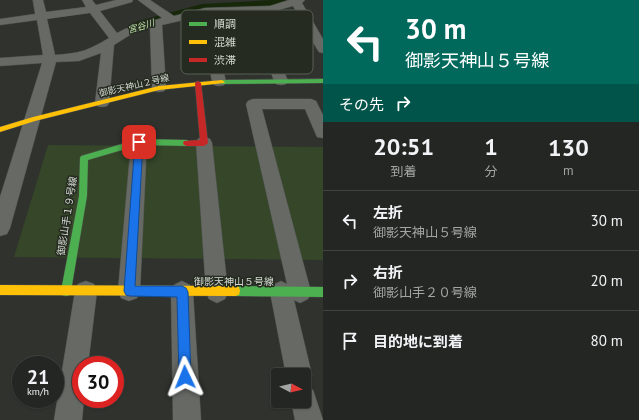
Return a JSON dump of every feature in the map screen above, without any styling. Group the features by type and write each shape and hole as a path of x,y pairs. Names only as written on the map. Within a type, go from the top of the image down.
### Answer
{"street":[{"path":"0,228 34,119 50,57 38,0"},
{"path":"87,0 113,38 102,103"},
{"path":"0,22 94,9 128,0"},
{"path":"143,0 165,19"},
{"path":"198,10 209,7 254,10 271,9 295,0 300,0"},
{"path":"295,0 301,10"},
{"path":"0,62 50,57 79,57 94,52 113,38 129,30 181,15"},
{"path":"159,88 165,19"},
{"path":"313,32 323,50"},
{"path":"218,74 219,82"},
{"path":"278,74 281,81"},
{"name":"御影天神山２号線","path":"0,130 34,119 159,88 219,82 323,81"},
{"path":"198,83 217,292"},
{"path":"298,368 291,292 253,104 311,104 323,133"},
{"path":"130,291 139,142"},
{"name":"御影山手１９号線","path":"76,291 83,196 84,158 139,142 204,143"},
{"name":"御影天神山５号線","path":"0,290 323,292"},
{"path":"68,420 76,291"},
{"path":"182,292 187,420"},
{"path":"306,408 309,420"}],"green space":[{"path":"48,145 323,147 323,260 14,257"}],"waterway":[{"name":"宮谷川","path":"198,10 269,6 287,0"},
{"name":"宮谷川","path":"141,26 181,15"}],"traffic: fast":[{"path":"222,82 323,81"},
{"path":"66,291 83,196 84,158 139,142 187,143"},
{"path":"235,291 323,292"}],"traffic: slow":[{"path":"0,130 33,119 159,88 222,82"},
{"path":"0,290 235,291"}],"traffic: jam":[{"path":"187,143 204,143 198,83"}],"route":[{"path":"139,142 130,291 182,292 185,377"}]}
